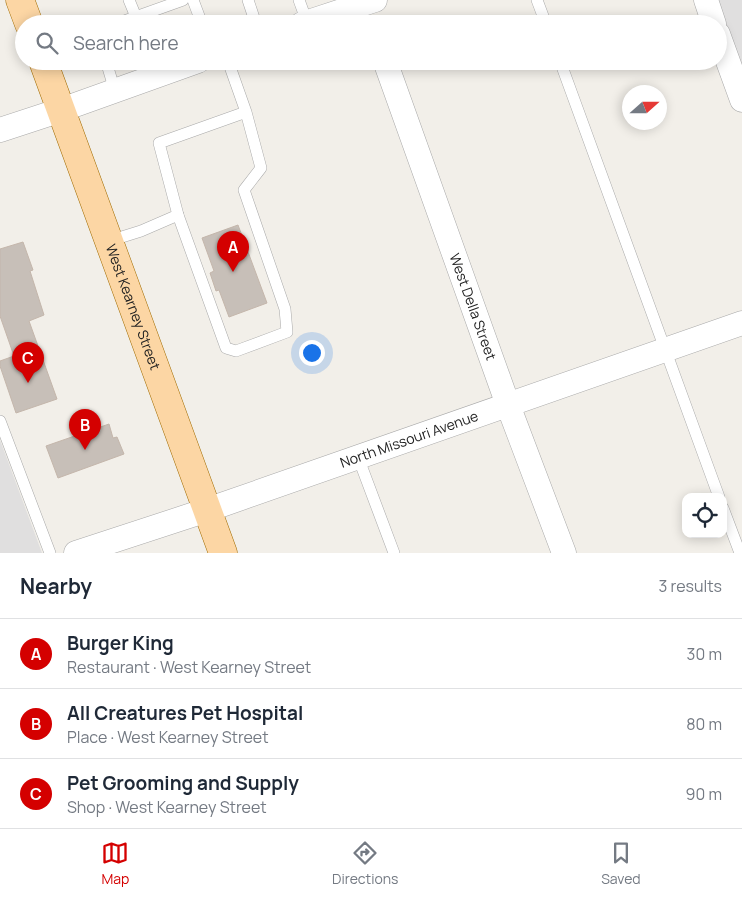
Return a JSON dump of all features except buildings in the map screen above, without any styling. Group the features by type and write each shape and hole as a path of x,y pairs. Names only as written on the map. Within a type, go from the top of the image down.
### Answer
{"main road":[{"path":"20,0 26,15"},
{"name":"West Kearney Street","path":"45,70 223,553"}],"street":[{"path":"706,0 711,15"},
{"path":"342,15 370,9"},
{"path":"727,59 742,100"},
{"path":"0,130 115,91 158,70"},
{"name":"West Della Street","path":"388,70 508,405 564,553"},
{"name":"North Missouri Avenue","path":"76,553 207,510 742,323"}],"lane":[{"path":"129,0 135,15"},
{"path":"155,15 182,0"},
{"path":"193,0 199,15"},
{"path":"248,0 253,15"},
{"path":"299,0 302,15"},
{"path":"537,0 543,15"},
{"path":"109,70 115,91"},
{"path":"231,70 246,112 261,168 244,190 285,310 287,332 236,352 226,348 178,215 159,142 246,112"},
{"path":"563,70 718,493"},
{"path":"109,241 141,231 178,215"},
{"path":"0,421 50,553"},
{"path":"358,457 394,553"},
{"path":"727,519 740,553"}],"shaded area":[{"path":"714,0 742,0 742,76 727,35 727,15 720,15"},
{"path":"0,440 42,553 0,553"}],"place":[{"name":"Burger King","path":"233,272"},
{"name":"Pet Grooming and Supply","path":"28,383"},
{"name":"All Creatures Pet Hospital","path":"85,450"}]}
